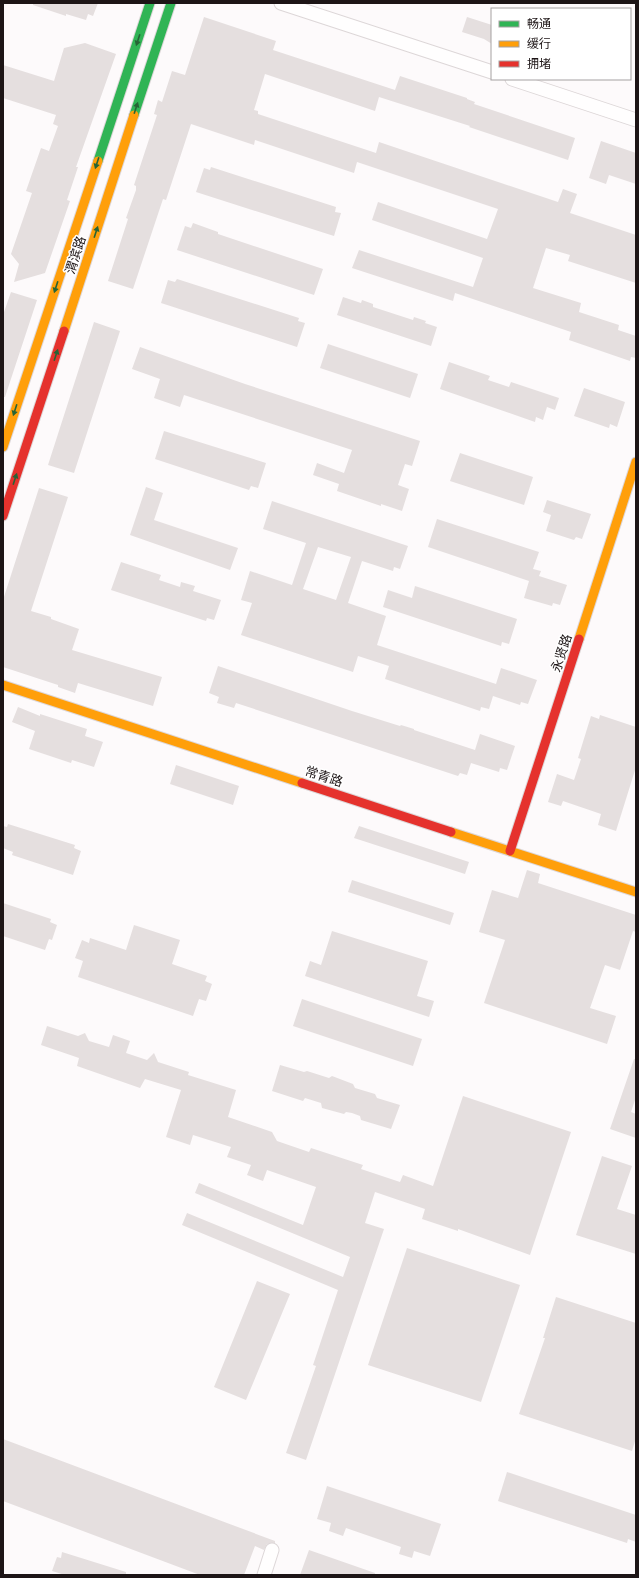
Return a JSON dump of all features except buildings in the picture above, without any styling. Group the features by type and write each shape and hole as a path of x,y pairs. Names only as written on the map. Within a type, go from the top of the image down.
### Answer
{"street":[{"name":"渭滨路","path":"3,447 150,3"},
{"name":"渭滨路","path":"3,516 171,3"},
{"path":"281,3 491,72"},
{"path":"515,80 636,120"},
{"name":"永贤路","path":"510,851 636,462"},
{"name":"常青路","path":"3,685 636,892"},
{"path":"264,1575 272,1550"}],"traffic: fast":[{"path":"98,161 150,3"},
{"path":"134,115 171,3"}],"traffic: slow":[{"path":"64,331 134,115"},
{"path":"3,447 98,161"},
{"path":"579,639 636,462"},
{"path":"3,685 302,783"},
{"path":"451,832 636,892"}],"traffic: jam":[{"path":"3,516 64,331"},
{"path":"510,851 579,639"},
{"path":"302,783 451,832"}]}
